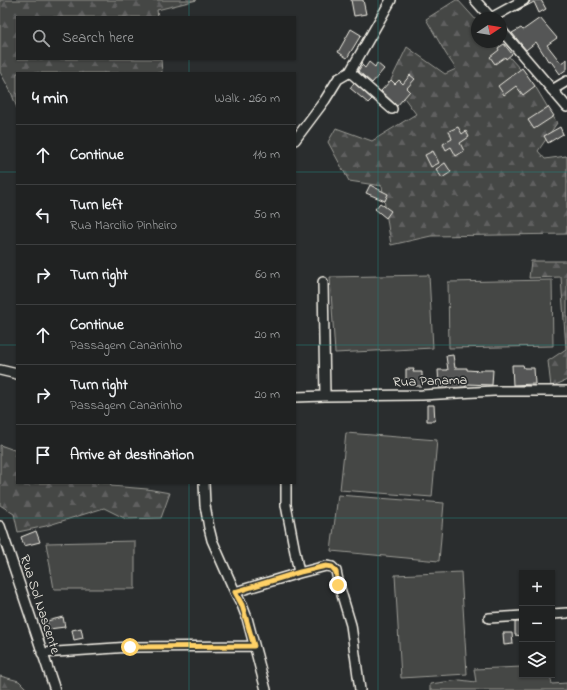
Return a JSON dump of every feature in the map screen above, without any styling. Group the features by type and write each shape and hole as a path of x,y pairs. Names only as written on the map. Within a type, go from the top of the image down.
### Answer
{"street":[{"path":"296,139 325,100 338,79 350,72 391,0"},
{"path":"475,0 486,12"},
{"path":"501,12 524,0"},
{"path":"507,37 567,107"},
{"path":"350,72 392,109"},
{"path":"552,90 567,82"},
{"path":"323,282 325,396"},
{"path":"0,370 16,374"},
{"name":"Rua Panama","path":"296,397 422,395 494,391 567,391"},
{"path":"204,484 205,505 212,540 242,605 266,690"},
{"path":"286,484 286,505 300,572"},
{"name":"Rua Sol Nascente","path":"0,526 55,690"},
{"path":"235,592 300,572 326,566 332,567 336,572 338,585 351,625 360,690"},
{"path":"555,614 567,613"},
{"path":"489,618 519,616"},
{"path":"42,653 130,647 254,646"}],"green space":[{"path":"0,0 197,0 157,10 158,16 16,16 16,60 161,60 162,72 16,72 16,105 11,92 0,72"},
{"path":"458,0 471,14 471,48 501,48 535,86 557,123 538,151 545,159 567,157 567,234 431,236 391,245 382,186 349,181 328,142 336,128 372,141 416,114 391,80 407,47 445,74 456,69 426,19"},
{"path":"531,261 567,261 567,380 551,387 548,361 566,349 561,277 529,278"},
{"path":"429,275 433,348 335,353 330,277"},
{"path":"552,280 553,346 449,348 448,282"},
{"path":"346,433 437,440 432,497 340,490"},
{"path":"0,445 16,451 16,484 110,484 111,486 147,489 170,493 161,518 126,519 104,508 46,526 18,532 14,514 0,505"},
{"path":"338,495 444,503 439,561 331,551"},
{"path":"135,541 135,589 54,589 46,543"},
{"path":"461,572 467,674 401,678 395,575"},
{"path":"519,667 519,678 551,678 552,684 567,683 567,690 430,690 430,684 460,680 476,682 474,669"},
{"path":"0,676 19,681 28,690 0,690"}],"building":[{"path":"351,0 363,0 366,14 354,16"},
{"path":"530,0 541,0 546,9 539,13 534,2 517,11 527,5"},
{"path":"540,18 557,38 547,45 561,63 567,59 567,69 560,74 550,60 548,61 536,42 526,50 512,33 521,28 523,30"},
{"path":"351,29 361,35 347,58 338,52"},
{"path":"498,48 507,48 512,54 506,59 505,57 495,64 490,57 499,50"},
{"path":"369,62 375,67 377,63 384,69 372,83 358,71 362,65 365,68"},
{"path":"522,68 535,86 523,95 516,86 504,95 498,86"},
{"path":"410,75 415,79 407,88 410,91 397,106 381,91 391,80 395,84 399,80 403,84"},
{"path":"354,83 372,99 368,103 350,88"},
{"path":"548,107 554,116 534,129 528,120"},
{"path":"458,127 462,134 466,131 469,137 460,143 464,151 456,156 451,147 446,150 443,144 452,139 449,131"},
{"path":"560,127 563,134 548,143 544,136"},
{"path":"433,151 439,163 431,167 425,155"},
{"path":"445,163 451,172 442,178 436,169"},
{"path":"370,185 388,194 385,201 366,193"},
{"path":"380,203 391,211 386,218 375,209"},
{"path":"453,355 455,368 467,368 467,370 481,371 493,370 492,385 466,384 466,387 439,387 438,370 448,370 446,356"},
{"path":"512,365 523,365 524,368 534,368 535,384 513,385"},
{"path":"406,369 414,369 413,372 422,372 422,386 415,386 415,381 406,381"},
{"path":"427,405 434,405 435,421 427,421"},
{"path":"36,531 40,542 24,546 21,537"},
{"path":"63,617 65,627 49,629 47,621"},
{"path":"515,622 519,622 519,636 515,635"},
{"path":"81,628 83,638 74,640 72,630"},
{"path":"503,633 512,633 513,644 504,645"}],"route":[{"path":"130,647 254,646 247,618 235,592 300,572 326,566 332,567 336,572 338,585"}]}
